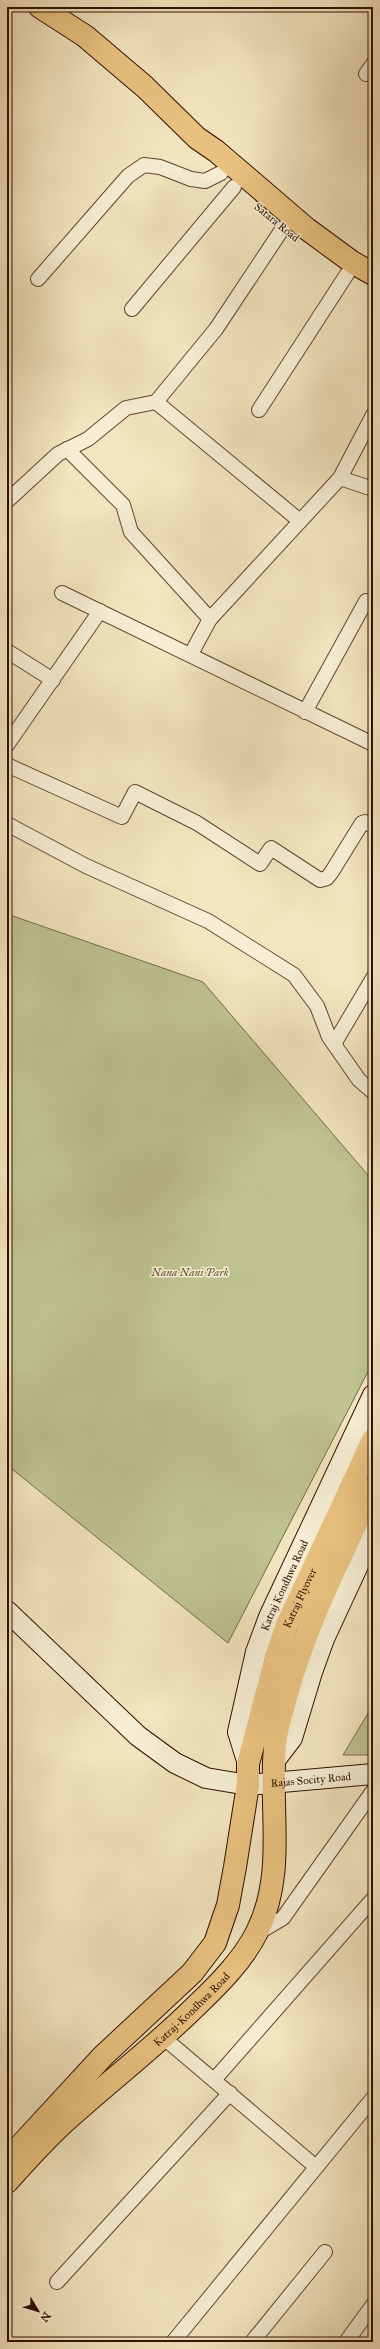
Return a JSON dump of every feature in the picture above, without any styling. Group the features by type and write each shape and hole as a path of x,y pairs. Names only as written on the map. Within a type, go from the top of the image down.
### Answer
{"highway":[{"path":"40,7 91,41 145,87 197,138 216,151 306,229 352,262 373,274"},
{"name":"Satara Road","path":"197,138 208,159 228,180 283,228 347,274 373,290"},
{"name":"Katraj Flyover","path":"274,1774 266,1732 276,1658 287,1625 373,1440"},
{"name":"Katraj Flyover","path":"248,1764 266,1732 295,1664 306,1632 373,1488"},
{"name":"Katraj Kondhwa Road","path":"248,1764 248,1785"},
{"name":"Katraj-Kondhwa Road","path":"7,2182 42,2142 164,2038 215,1988 244,1953 256,1934 265,1915 275,1866 274,1774"},
{"path":"7,2160 103,2056 192,1973 215,1943 228,1905 248,1785"}],"street":[{"path":"38,279 128,176 144,165 160,167 191,179 205,181 228,180"},
{"path":"132,309 228,180"},
{"path":"7,501 58,454 88,439 126,408 156,402 216,329 283,228"},
{"path":"259,410 347,274"},
{"path":"156,402 300,520"},
{"path":"191,654 210,619 340,478 373,415"},
{"path":"66,449 123,505 131,532 210,619"},
{"path":"340,478 373,489"},
{"path":"62,593 191,654 305,712 373,744"},
{"path":"305,712 366,601"},
{"path":"7,745 100,611"},
{"path":"7,651 53,680"},
{"path":"7,766 122,817 135,792 198,823 260,864 271,848 320,880 327,878 331,873 362,824 365,822 373,826"},
{"path":"7,824 86,866 208,921 294,975 317,1006 329,1037 359,1080 373,1092"},
{"path":"334,1044 373,978"},
{"name":"Katraj Kondhwa Road","path":"248,1764 238,1732 256,1652 269,1617 373,1395"},
{"path":"274,1774 292,1738 312,1672 324,1639 373,1533"},
{"name":"Rajas Socity Road","path":"7,1611 138,1736 169,1758 206,1778 248,1785 274,1774 373,1774"},
{"path":"256,1934 283,1918 373,1791"},
{"path":"214,2080 373,1899"},
{"path":"164,2038 316,2167"},
{"path":"57,2282 230,2093"},
{"path":"173,2342 373,2098"},
{"path":"252,2342 325,2252"},
{"path":"346,2342 373,2305"}],"green space":[{"name":"Nana Nani Park","path":"7,914 203,982 373,1181 373,1362 228,1643 7,1465"},
{"path":"373,1705 373,1755 343,1755"}]}
